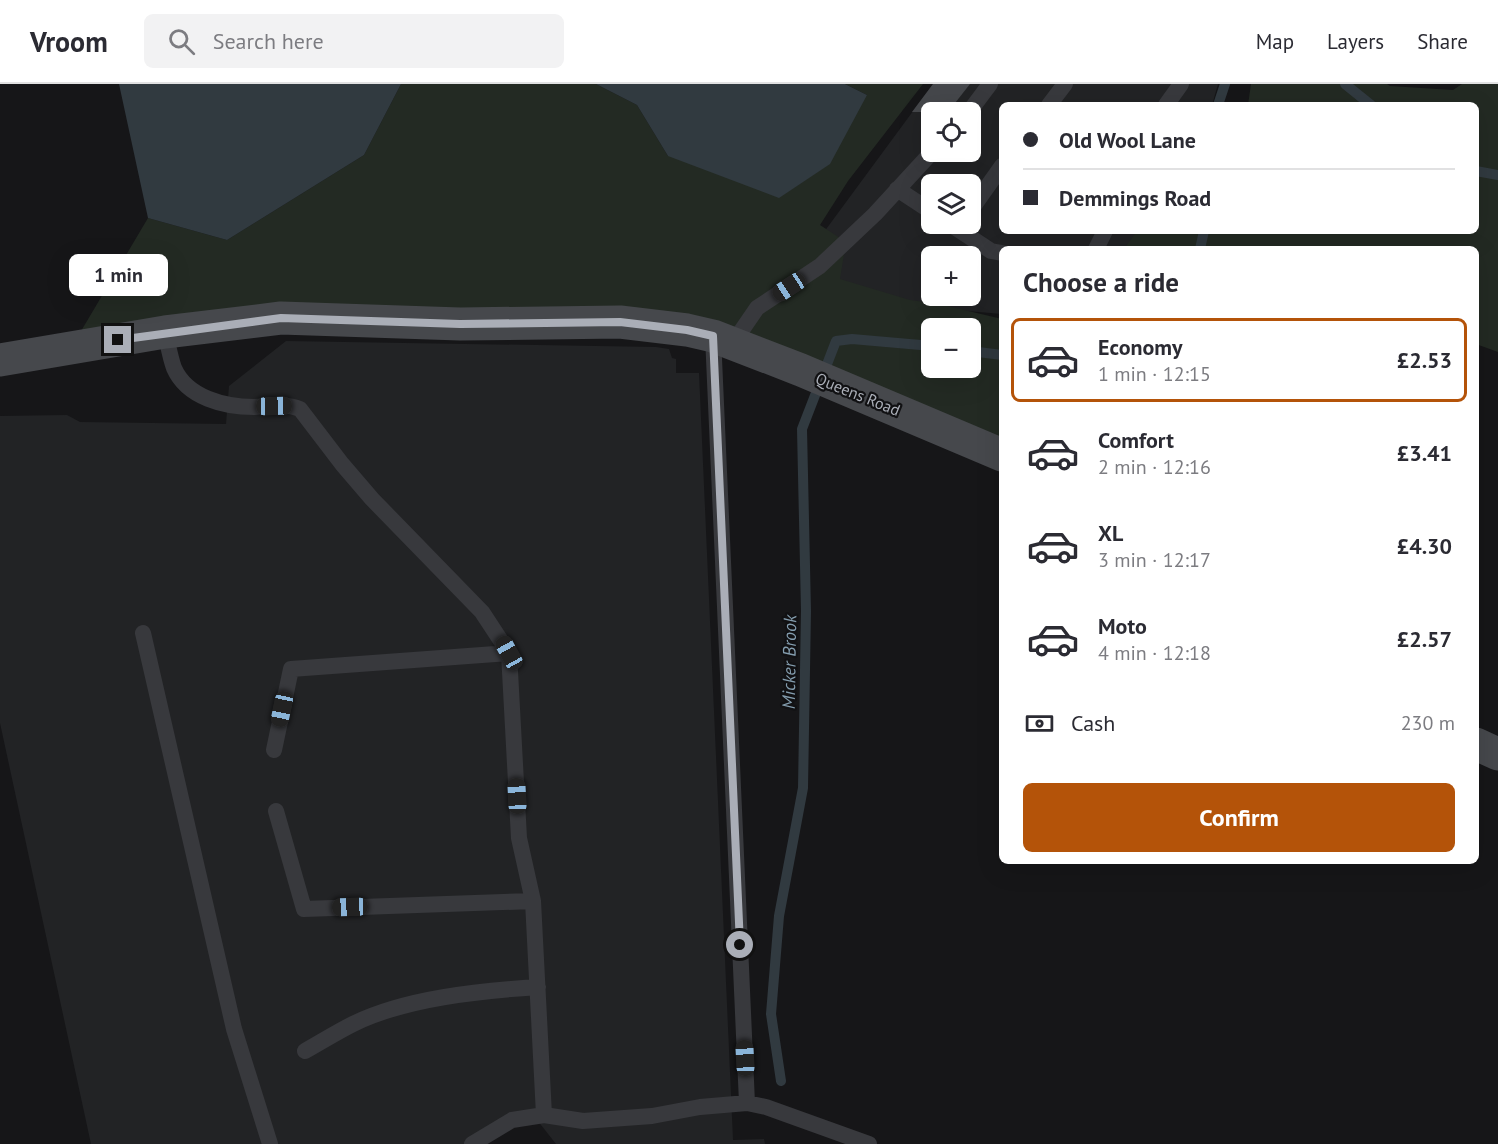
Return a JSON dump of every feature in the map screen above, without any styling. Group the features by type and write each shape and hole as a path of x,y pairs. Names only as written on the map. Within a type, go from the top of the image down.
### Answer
{"street":[{"name":"Queens Road","path":"0,360 165,332 281,318 460,324 620,322 687,330 723,340 921,419 999,454"},
{"path":"1479,745 1498,754"}],"lane":[{"path":"976,102 990,84"},
{"path":"1051,102 1065,84"},
{"path":"1168,102 1181,84"},
{"path":"747,1102 723,340 757,308 820,266 875,214 923,162"},
{"path":"981,196 999,170"},
{"path":"897,189 921,205"},
{"path":"968,234 991,251 999,252"},
{"path":"165,332 175,370 188,387 208,400 239,407 291,405 300,409 372,499 482,612 509,653 519,838 533,901 544,1115"},
{"path":"143,633 234,1029 270,1144"},
{"path":"274,750 291,669 509,653"},
{"path":"276,811 304,909 533,901"},
{"path":"305,1051 354,1023 398,1008 493,990 538,987"},
{"path":"472,1144 512,1120 544,1115 583,1121 652,1116 700,1107 747,1102 869,1144"}],"shaded area":[{"path":"119,84 401,84 364,155 227,240 148,218"},
{"path":"401,84 596,84 637,105 668,156 867,95 845,84 923,84 848,181 820,225 846,242 840,279 921,302 921,306 947,306 999,318 999,454 733,343 281,318 71,348 148,218 227,240 364,155"},
{"path":"596,84 845,84 867,95 830,164 779,198 668,156 637,105"},
{"path":"933,84 1218,84 1213,102 999,102 999,234 1163,234 1157,246 999,246 999,314 861,302 807,290 824,232"},
{"path":"1251,84 1387,84 1453,90 1462,84 1498,84 1498,352 1479,345 1479,246 1126,246 1135,234 1479,234 1479,102 1248,102"},
{"path":"286,341 656,347 669,349 672,358 676,359 676,373 699,373 733,1140 764,1139 765,1144 556,1144 530,1111 476,1144 91,1144 0,723 0,416 67,415 80,422 226,424 229,386"}],"building":[{"path":"933,84 970,84 956,102 921,102 921,112 912,112"}],"waterway":[{"name":"Micker Brook","path":"1219,102 1225,84"},
{"name":"Micker Brook","path":"1345,84 1367,102"},
{"name":"Micker Brook","path":"1479,172 1498,175"},
{"name":"Micker Brook","path":"1201,246 1203,234"},
{"name":"Micker Brook","path":"781,1081 771,1014 779,916 803,788 806,611 802,429 836,341 852,339 921,345"},
{"name":"Micker Brook","path":"981,352 999,355"}],"route":[{"path":"118,340 281,318 460,324 620,322 687,330 713,336 740,945"}]}
